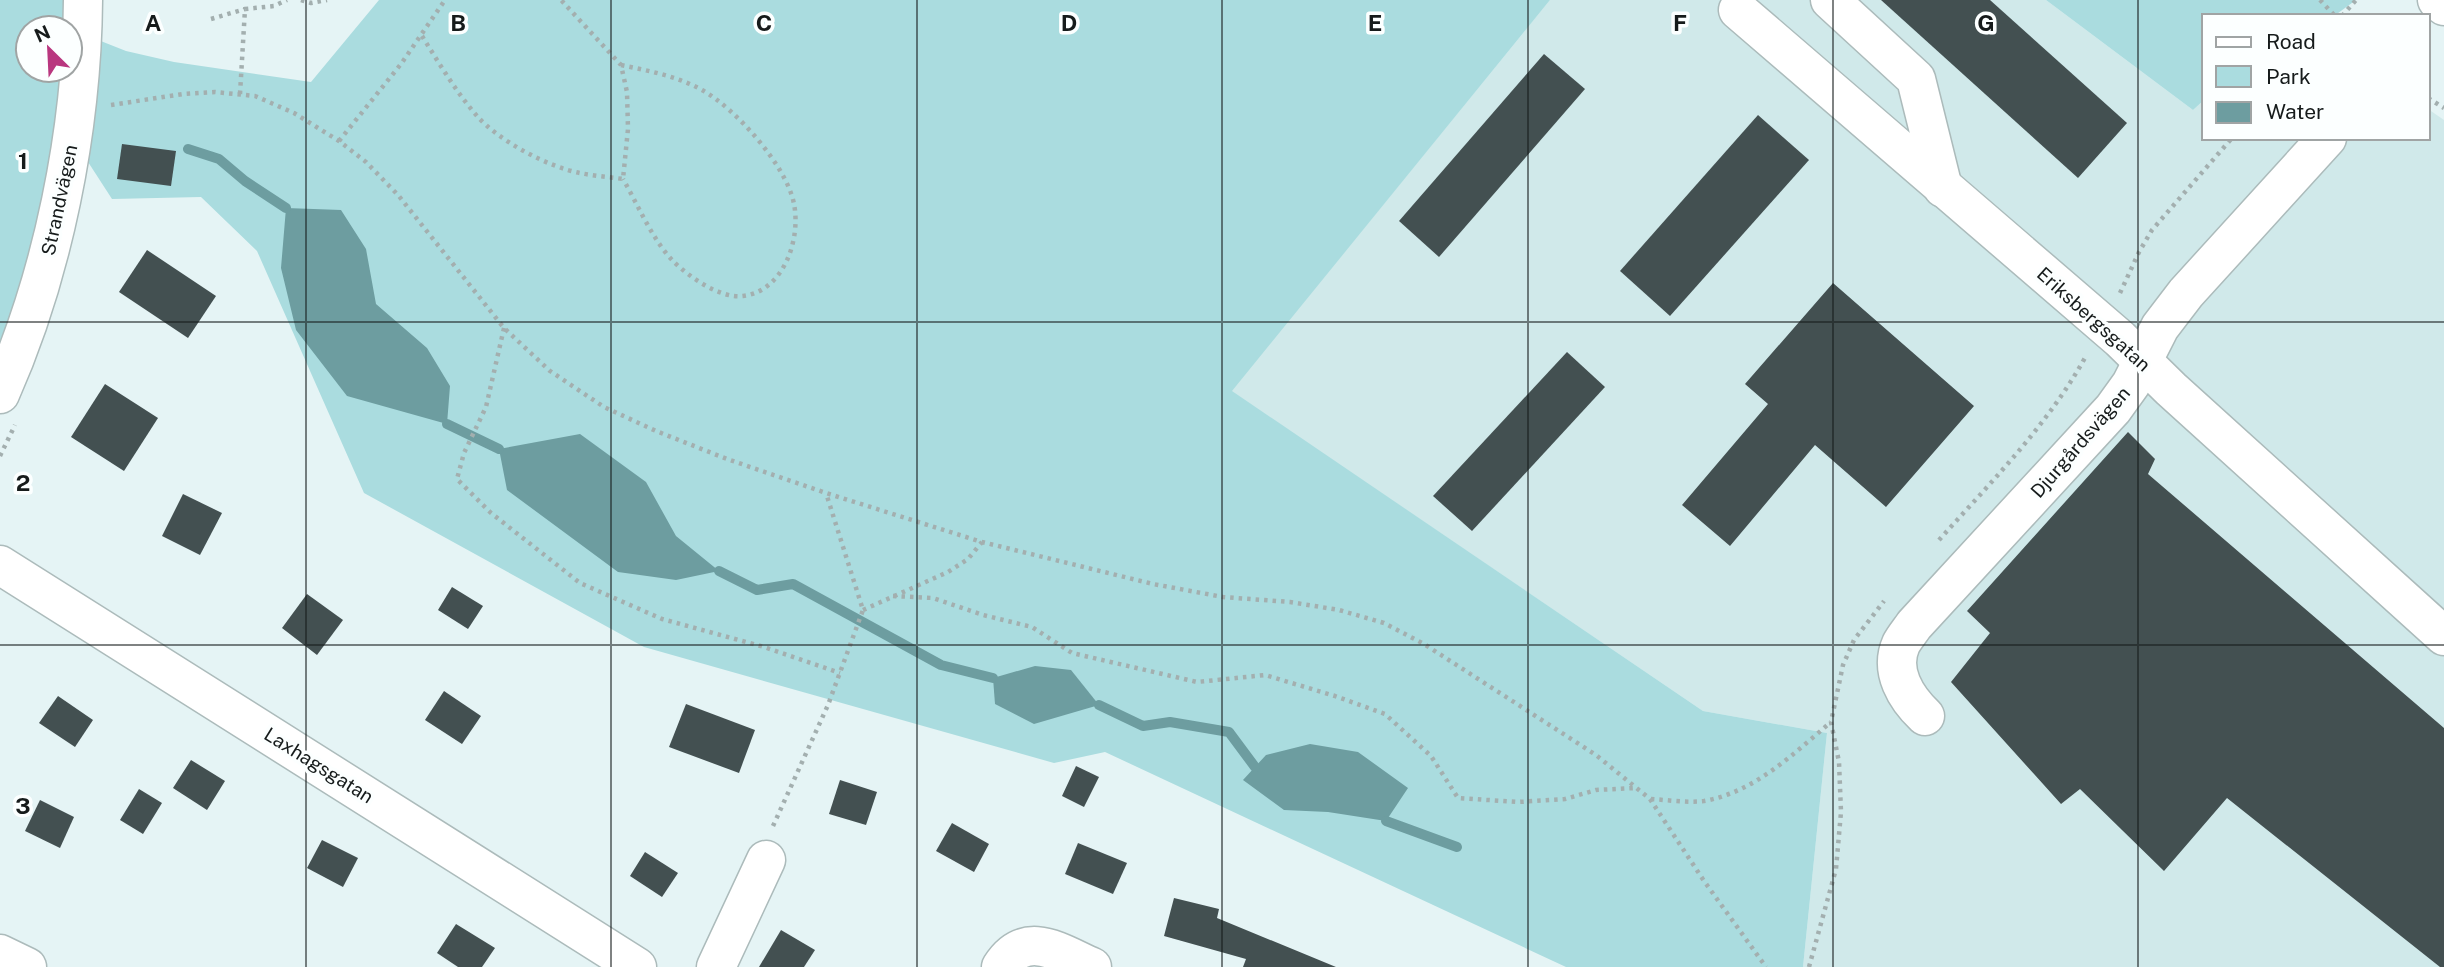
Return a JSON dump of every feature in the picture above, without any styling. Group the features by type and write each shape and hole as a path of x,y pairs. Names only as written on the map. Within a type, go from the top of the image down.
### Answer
{"street":[{"name":"Strandvägen","path":"0,394 35,297 64,182 79,82 83,0"},
{"path":"1830,0 1916,79 1943,188"},
{"path":"2430,24 2444,7 2437,0"},
{"name":"Eriksbergsgatan","path":"1738,10 2143,361 2444,636"},
{"name":"Djurgårdsvägen","path":"1925,716 1910,699 1899,679 1897,660 1901,645 1914,625 2113,409 2132,384 2160,327 2186,293 2325,140"},
{"name":"Laxhagsgatan","path":"0,565 636,967"},
{"path":"716,967 766,860"},
{"path":"1001,967 1009,956 1031,945 1045,946 1093,967"},
{"path":"0,954 27,967"}],"path":[{"path":"211,19 245,9 274,6 287,0"},
{"path":"301,0 311,3 327,0"},
{"path":"339,141 422,36 445,0"},
{"path":"561,0 621,65 627,92 628,129 623,179 671,258 690,276 731,296 756,292 782,270 792,252 796,229 794,203 782,173 764,147 704,91 675,78 621,65"},
{"path":"2320,0 2333,14"},
{"path":"2344,14 2357,0"},
{"path":"240,94 245,9"},
{"path":"422,36 478,117 502,139 530,154 577,173 623,179"},
{"path":"103,106 215,92 255,96 294,113 339,141 366,162 398,195 505,328 550,371 604,407 656,431 826,493 982,542 1153,584 1223,597 1290,602 1339,610 1384,623 1424,644 1526,708 1596,755 1650,799 1704,881 1766,967"},
{"path":"505,328 486,407 464,453 457,479 491,513 580,583 662,619 764,647 840,673"},
{"path":"766,860 765,844 828,705 863,610 826,493"},
{"path":"863,610 948,572 968,559 982,542"},
{"path":"893,596 933,597 983,615 1032,627 1072,653 1197,682 1265,675 1360,705 1385,714 1431,756 1458,798 1518,802 1565,799 1596,790 1636,788"},
{"path":"1650,799 1704,801 1743,789 1777,767 1831,722"}],"shaded area":[{"path":"1550,0 2046,0 2193,110 2202,102 2202,140 2430,140 2430,110 2444,120 2444,967 1803,967 1827,733 1703,711 1231,391"}],"green space":[{"path":"0,0 78,0 78,14 14,14 14,84 84,84 84,34 126,51 174,62 311,82 379,0 1550,0 1232,391 1703,711 1827,733 1803,967 1566,967 1105,752 1054,763 644,647 364,493 257,251 201,197 112,199 68,131 0,381"},
{"path":"2046,0 2356,0 2337,14 2202,14 2202,102 2193,110"}],"water":[{"path":"286,208 341,210 366,249 376,304 427,348 450,386 447,424 347,396 296,330 281,268"},
{"path":"580,434 646,482 676,536 719,571 676,580 618,572 507,490 499,449"},
{"path":"1035,666 1071,670 1099,705 1034,724 995,704 993,678"},
{"path":"1310,744 1358,752 1408,788 1386,821 1328,812 1284,810 1243,780 1266,755"}],"building":[{"path":"1881,0 1990,0 2127,123 2078,178"},
{"path":"1544,54 1585,89 1439,257 1399,221"},
{"path":"1758,115 1809,160 1670,316 1620,271"},
{"path":"122,144 176,151 171,186 117,179"},
{"path":"147,250 216,296 188,338 119,292"},
{"path":"1833,283 1974,406 1886,507 1815,445 1730,546 1682,505 1768,404 1745,384"},
{"path":"1567,352 1605,387 1472,531 1433,496"},
{"path":"105,384 158,418 124,471 71,437"},
{"path":"2128,432 2155,459 2148,474 2444,728 2444,967 2440,967 2227,798 2164,871 2080,789 2061,804 1951,682 1990,633 1967,611"},
{"path":"183,494 222,513 200,555 162,536"},
{"path":"452,587 483,606 468,629 438,610"},
{"path":"307,594 343,620 317,655 282,628"},
{"path":"444,691 481,716 462,744 425,720"},
{"path":"58,696 93,720 75,747 39,723"},
{"path":"686,704 755,730 739,773 669,747"},
{"path":"191,760 225,781 207,810 173,788"},
{"path":"1076,766 1099,777 1084,807 1062,796"},
{"path":"840,780 877,792 866,825 829,814"},
{"path":"139,789 162,803 143,834 120,820"},
{"path":"40,800 74,817 60,848 25,831"},
{"path":"952,823 989,844 974,872 936,851"},
{"path":"322,840 358,858 343,887 307,868"},
{"path":"1078,843 1127,863 1113,894 1065,874"},
{"path":"645,852 678,873 662,897 630,876"},
{"path":"1174,898 1219,909 1217,918 1336,967 1243,967 1246,959 1164,936"},
{"path":"456,924 495,948 482,967 458,967 437,953"},
{"path":"781,930 815,950 804,967 759,967"}],"waterway":[{"path":"188,149 219,159 245,181 286,208"},
{"path":"447,424 499,449"},
{"path":"719,571 757,590 793,584 941,665 993,678"},
{"path":"1099,705 1143,726 1170,722 1229,732 1255,767"},
{"path":"1386,821 1457,847"}]}
